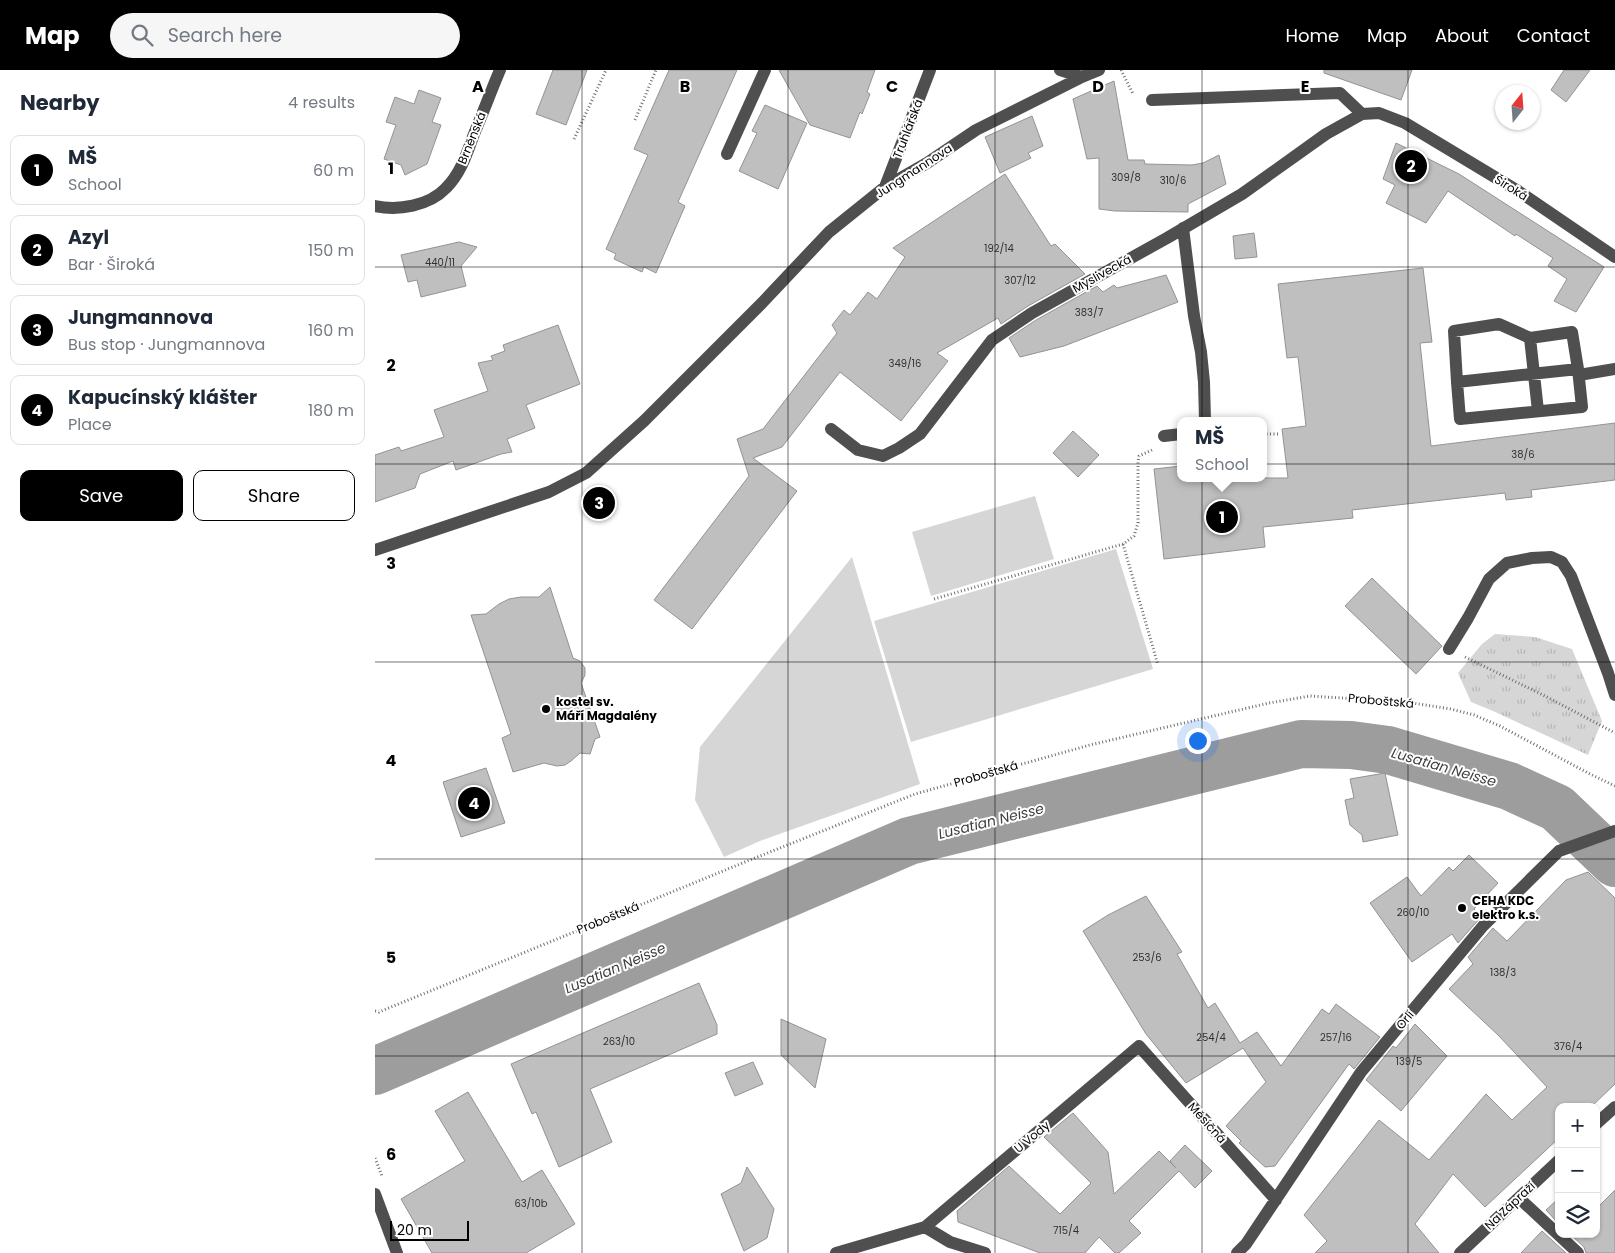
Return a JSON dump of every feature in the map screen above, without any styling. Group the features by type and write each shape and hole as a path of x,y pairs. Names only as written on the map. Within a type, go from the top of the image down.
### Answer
{"street":[{"name":"Brněnská","path":"375,206 384,208 409,207 432,198 446,189 461,168 500,70"},
{"path":"727,154 765,70"},
{"name":"Truhlářská","path":"885,187 930,70"},
{"path":"1060,70 1082,77"},
{"name":"Jungmannova","path":"375,550 549,492 587,473 644,421 762,303 829,232 885,187 927,163 976,130 1099,70"},
{"path":"1152,100 1340,94 1362,114"},
{"name":"Široká","path":"1362,114 1379,113 1405,122 1518,191 1615,257"},
{"name":"Myslivecká","path":"831,429 858,450 883,456 899,448 920,434 992,340 1032,313 1242,194 1327,134 1362,114"},
{"path":"1183,228 1193,316 1201,352 1205,417"},
{"path":"1499,324 1530,338 1572,332 1582,407 1460,419 1454,331 1499,324"},
{"path":"1530,338 1538,411"},
{"path":"1457,382 1535,373 1615,369"},
{"path":"1164,436 1177,434"},
{"path":"1449,649 1489,579 1507,563 1532,558 1551,557 1562,562 1571,576 1612,671 1615,695"},
{"name":"Orlí","path":"1245,1250 1361,1072 1483,926 1559,851 1614,832"},
{"name":"Měsíčná","path":"1139,1046 1276,1200"},
{"name":"U Vody","path":"925,1228 1139,1046"},
{"path":"1600,1120 1615,1107"},
{"name":"Na Zápraží","path":"1460,1253 1555,1164"},
{"path":"375,1194 397,1253"},
{"path":"1519,1198 1578,1253"},
{"path":"835,1253 925,1228 950,1242 985,1253"}],"path":[{"path":"574,139 606,70"},
{"path":"635,120 656,70"},
{"path":"1121,70 1134,97 1152,100"},
{"path":"1267,434 1277,434"},
{"path":"934,599 1123,544 1134,536 1138,523 1139,456 1152,450 1163,448 1164,436"},
{"path":"1123,544 1158,665"},
{"path":"1449,649 1545,696 1615,734"},
{"name":"Proboštská","path":"375,1011 379,1012 397,1005 735,865 915,794 1090,745 1269,703 1309,696 1405,702 1451,709 1474,715 1501,726 1615,786"}],"green space":[{"path":"1035,496 1054,559 931,596 912,532"},
{"path":"1116,549 1153,669 911,742 874,621"},
{"path":"852,557 920,784 760,841 724,857 695,800 700,747"},
{"path":"1495,634 1535,637 1572,649 1602,721 1588,755 1471,702 1458,673 1482,644"}],"building":[{"path":"553,70 587,70 566,125 536,114"},
{"path":"669,70 737,70 678,202 685,206 656,273 644,267 642,272 614,259 616,254 606,249 648,155 634,149"},
{"path":"779,70 875,70 867,92 870,94 862,114 860,112 850,138 810,125"},
{"path":"1324,70 1412,70 1401,100 1324,73"},
{"path":"1564,70 1590,70 1566,102 1551,90"},
{"path":"1114,81 1128,160 1144,160 1145,164 1192,165 1203,163 1219,155 1226,184 1188,204 1188,212 1099,209 1099,158 1087,159 1073,99"},
{"path":"419,90 441,98 432,122 441,125 427,164 405,175 401,165 384,159 396,125 386,122 395,97 414,104"},
{"path":"765,105 807,123 778,189 739,171 757,133 752,131"},
{"path":"1032,116 1043,146 1028,153 1031,158 1000,173 985,137"},
{"path":"1396,143 1459,174 1604,267 1576,312 1554,301 1567,279 1548,266 1553,258 1516,234 1515,236 1448,191 1426,223 1386,203 1395,185 1383,179"},
{"path":"1005,174 1051,246 1055,244 1085,274 1028,306 1001,324 998,318 937,353 948,361 901,421 840,372 782,447 753,458 797,491 692,629 654,600 749,476 737,439 763,429 837,333 832,325 844,310 850,315 868,292 877,299 905,257 893,248"},
{"path":"1254,233 1257,257 1235,259 1233,236"},
{"path":"459,242 477,247 461,266 466,286 421,297 417,280 408,282 401,255"},
{"path":"1423,268 1432,342 1420,343 1431,446 1615,423 1615,480 1531,490 1532,497 1506,500 1505,493 1352,510 1353,518 1263,527 1265,547 1164,559 1154,469 1177,466 1177,482 1267,482 1267,478 1288,478 1282,429 1306,426 1298,357 1287,358 1278,284"},
{"path":"1166,275 1178,302 1064,346 1020,357 1009,338 1036,320 1097,286 1103,292 1114,285 1117,288"},
{"path":"558,325 580,384 526,405 535,428 507,439 512,452 456,470 453,461 420,474 415,488 375,502 375,455 399,447 401,451 444,437 434,410 488,391 478,363 493,360 491,356 505,351 503,345"},
{"path":"1073,431 1099,455 1078,477 1053,453"},
{"path":"1372,578 1442,646 1416,674 1345,606"},
{"name":"kostel sv. Máří Magdalény","path":"550,587 573,658 580,661 585,668 585,675 581,683 600,737 595,739 590,754 580,753 565,765 557,766 544,763 513,772 502,738 511,734 471,615 486,614 509,599 539,597"},
{"path":"486,768 505,823 461,837 443,782"},
{"path":"1385,773 1398,835 1363,842 1362,835 1350,825 1345,800 1354,798 1350,779"},
{"path":"1469,855 1498,883 1474,909 1481,917 1458,943 1452,934 1412,962 1370,903 1407,877 1421,896 1449,867 1453,871"},
{"path":"1588,872 1615,898 1615,1084 1595,1103 1555,1103 1555,1142 1485,1207 1453,1174 1415,1224 1439,1253 1315,1253 1327,1241 1304,1215 1379,1120 1429,1160 1486,1094 1512,1120 1547,1087 1498,1035 1449,989 1473,964 1468,957 1493,928 1507,941 1566,880"},
{"path":"1146,896 1182,952 1177,954 1208,1008 1215,1003 1240,1043 1257,1032 1281,1066 1322,1009 1329,1014 1336,1004 1380,1037 1354,1069 1349,1064 1275,1166 1265,1167 1239,1143 1241,1141 1226,1126 1266,1082 1243,1048 1186,1083 1146,1034 1083,931 1108,915"},
{"path":"699,983 717,1025 717,1034 590,1089 612,1142 559,1167 536,1112 532,1114 511,1064"},
{"path":"781,1019 826,1039 815,1088 781,1055"},
{"path":"1415,1024 1447,1056 1401,1111 1366,1080 1393,1046 1396,1048"},
{"path":"753,1062 763,1084 735,1096 725,1073"},
{"path":"468,1092 522,1182 542,1170 575,1224 526,1253 432,1253 401,1199 465,1161 435,1111"},
{"path":"1073,1113 1108,1152 1114,1194 1159,1151 1176,1168 1170,1161 1185,1145 1212,1171 1195,1188 1179,1171 1129,1221 1141,1233 1119,1253 1115,1253 1099,1237 1085,1253 1040,1253 958,1222 957,1211 1009,1166 1060,1214 1091,1183 1044,1137"},
{"path":"747,1167 774,1209 767,1238 744,1251 721,1194 741,1183"},
{"path":"1615,1190 1615,1253 1586,1253 1584,1247 1574,1238 1600,1238 1600,1205"},
{"path":"1555,1202 1555,1220 1546,1210"},
{"path":"1542,1231 1566,1253 1521,1253"}],"waterway":[{"name":"Lusatian Neisse","path":"375,1071 909,841 1301,744 1351,745 1388,750 1509,786 1557,808 1615,863"}],"place":[{"name":"Azyl","path":"1411,166"},
{"name":"Jungmannova","path":"599,503"},
{"name":"MŠ","path":"1222,517"},
{"name":"kostel sv. Máří Magdalény","path":"546,709"},
{"name":"Kapucínský klášter","path":"474,803"},
{"name":"CEHA KDC elektro k.s.","path":"1462,908"}]}
